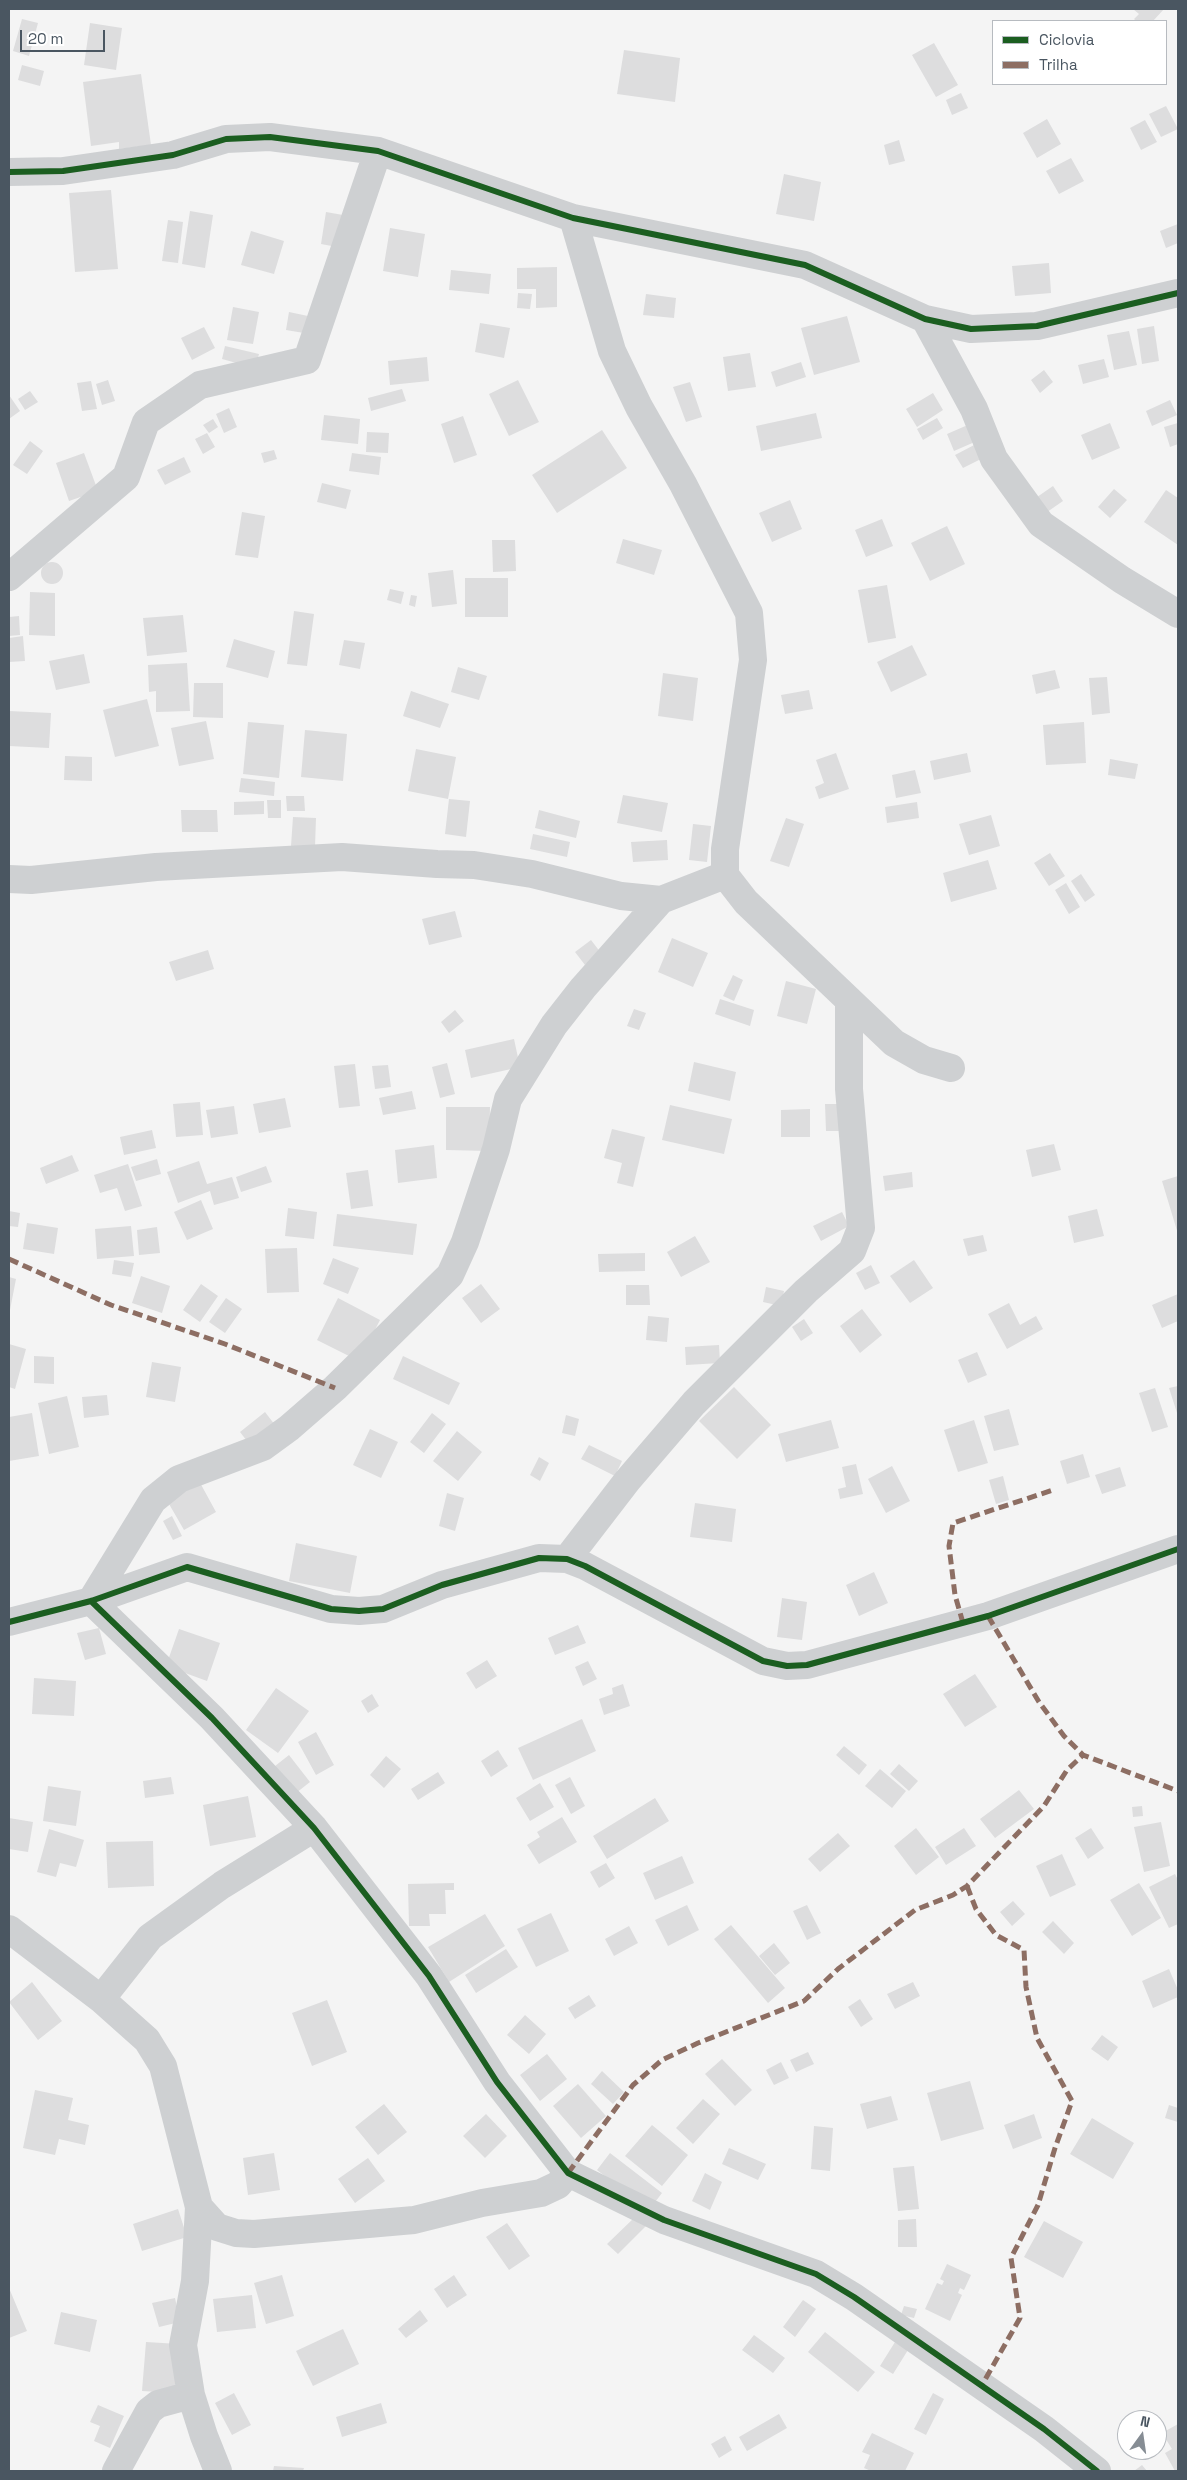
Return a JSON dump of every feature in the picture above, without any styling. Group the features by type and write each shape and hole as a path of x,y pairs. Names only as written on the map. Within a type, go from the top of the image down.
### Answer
{"street":[{"path":"9,172 64,171 173,155 226,139 270,138 378,152 573,218 805,265 925,319 971,329 1037,326 1178,293"},
{"path":"9,577 126,477 146,422 200,385 307,360 378,152"},
{"path":"573,218 612,351 639,407 683,484 749,613 754,660 725,849 725,875 746,902 894,1043 924,1060 951,1068"},
{"path":"925,319 974,409 994,459 1042,524 1122,580 1178,614"},
{"path":"9,879 31,880 156,867 342,857 437,864 474,864 532,874 620,896 661,900 725,875"},
{"path":"91,1601 153,1500 179,1479 262,1447 289,1428 335,1388 450,1275 475,1214 496,1149 508,1099 554,1025 583,988 661,900"},
{"path":"568,1559 627,1481 694,1404 806,1291 852,1251 861,1228 849,1089 849,1000"},
{"path":"9,1622 91,1601 186,1567 332,1609 358,1611 383,1609 442,1586 539,1558 568,1559 585,1566 763,1660 787,1666 807,1665 988,1616 1178,1549"},
{"path":"91,1601 212,1718 314,1828 429,1976 497,2082 568,2173 664,2220 816,2274 854,2297 1044,2429 1097,2471"},
{"path":"101,1999 150,1937 222,1884 314,1828"},
{"path":"9,1929 101,1999 147,2040 163,2066 199,2207 195,2281 183,2345 191,2395 218,2471"},
{"path":"199,2207 218,2227 236,2233 254,2234 405,2221 482,2202 541,2193 558,2185 568,2173"},
{"path":"116,2471 149,2411 158,2404 191,2395"}],"building":[{"path":"1133,9 1164,9 1154,20 1135,20 1139,14"},
{"path":"22,19 38,23 29,56 13,51"},
{"path":"90,23 122,28 116,70 84,65"},
{"path":"934,43 958,85 936,97 912,55"},
{"path":"624,50 680,58 675,102 617,94"},
{"path":"22,65 44,71 40,86 18,80"},
{"path":"141,74 151,145 119,149 119,142 91,146 83,82"},
{"path":"961,93 968,108 952,115 946,100"},
{"path":"1166,106 1178,129 1161,137 1149,114"},
{"path":"1047,119 1061,144 1037,158 1023,133"},
{"path":"1145,120 1157,142 1141,150 1130,128"},
{"path":"899,140 905,161 889,165 884,145"},
{"path":"1071,158 1084,181 1059,194 1046,171"},
{"path":"784,174 821,182 814,221 776,214"},
{"path":"111,190 118,269 75,272 69,193"},
{"path":"190,211 213,215 205,268 182,264"},
{"path":"326,212 343,215 337,247 321,244"},
{"path":"168,220 183,222 178,263 162,261"},
{"path":"1178,224 1178,243 1166,248 1160,231"},
{"path":"390,228 425,234 418,277 383,271"},
{"path":"251,231 284,241 274,274 241,265"},
{"path":"1049,263 1051,293 1015,296 1012,266"},
{"path":"557,267 557,307 536,308 536,289 517,289 517,268"},
{"path":"451,270 491,274 489,294 449,290"},
{"path":"518,293 532,294 530,309 517,308"},
{"path":"646,294 676,298 674,318 643,315"},
{"path":"233,307 259,312 253,344 227,340"},
{"path":"289,312 308,316 304,333 286,330"},
{"path":"847,316 860,362 814,375 801,328"},
{"path":"480,323 510,328 504,358 475,352"},
{"path":"1154,326 1159,361 1142,364 1137,329"},
{"path":"204,327 215,348 192,360 181,338"},
{"path":"1129,331 1137,365 1114,370 1107,335"},
{"path":"225,346 259,354 255,368 222,359"},
{"path":"750,353 756,387 728,391 723,357"},
{"path":"427,357 429,381 390,385 388,361"},
{"path":"1104,359 1109,377 1083,384 1078,365"},
{"path":"801,362 806,377 776,387 771,372"},
{"path":"1044,370 1053,382 1040,393 1031,380"},
{"path":"108,380 115,401 102,405 96,384"},
{"path":"518,380 539,422 509,436 489,394"},
{"path":"91,381 97,409 82,411 77,383"},
{"path":"690,382 702,417 686,422 673,387"},
{"path":"402,389 406,401 371,411 368,398"},
{"path":"30,391 38,402 25,410 18,399"},
{"path":"933,393 943,410 917,427 906,409"},
{"path":"9,395 20,411 9,419"},
{"path":"1170,400 1177,415 1152,426 1146,411"},
{"path":"229,408 237,427 224,433 216,414"},
{"path":"816,413 822,438 761,451 756,426"},
{"path":"324,415 360,419 358,444 321,440"},
{"path":"463,416 477,455 454,463 441,424"},
{"path":"937,418 943,428 923,440 917,429"},
{"path":"213,419 218,427 209,433 203,425"},
{"path":"1110,423 1120,448 1092,460 1081,435"},
{"path":"1178,423 1178,444 1170,447 1164,427"},
{"path":"970,424 977,441 954,451 947,434"},
{"path":"602,430 627,468 557,513 532,475"},
{"path":"367,432 389,433 388,453 366,452"},
{"path":"207,433 215,447 203,454 195,439"},
{"path":"30,441 43,451 27,474 13,465"},
{"path":"978,443 985,457 963,468 955,455"},
{"path":"274,450 277,459 264,463 261,453"},
{"path":"84,453 98,491 69,501 56,463"},
{"path":"352,453 381,457 379,475 349,471"},
{"path":"184,457 191,472 165,485 157,470"},
{"path":"322,483 351,490 346,509 317,502"},
{"path":"1053,486 1063,501 1037,519 1027,504"},
{"path":"1114,489 1127,500 1110,518 1098,507"},
{"path":"1166,490 1178,498 1178,545 1144,522"},
{"path":"790,500 802,529 772,542 759,513"},
{"path":"242,512 265,516 258,558 235,555"},
{"path":"882,519 893,546 866,557 855,530"},
{"path":"947,526 965,564 930,581 911,543"},
{"path":"623,539 662,550 654,575 616,563"},
{"path":"492,540 515,540 516,571 493,572"},
{"path":"52,562 60,565 63,573 60,581 52,584 44,581 41,573 44,565"},
{"path":"453,570 457,604 432,607 428,573"},
{"path":"465,578 508,578 508,617 465,617"},
{"path":"887,585 896,638 868,643 858,590"},
{"path":"390,589 404,592 401,604 387,600"},
{"path":"30,592 55,593 55,636 29,635"},
{"path":"411,595 417,596 415,607 409,605"},
{"path":"294,611 314,614 307,666 287,664"},
{"path":"183,615 187,652 147,656 143,618"},
{"path":"19,616 20,635 9,636 9,617"},
{"path":"23,636 25,661 9,662 9,638"},
{"path":"234,639 275,651 268,678 226,667"},
{"path":"344,640 365,643 360,669 339,665"},
{"path":"912,645 927,675 891,692 877,662"},
{"path":"84,654 90,683 56,690 49,661"},
{"path":"187,663 190,711 156,712 156,691 149,692 148,665"},
{"path":"458,667 487,676 479,700 451,692"},
{"path":"1055,670 1060,688 1036,694 1032,675"},
{"path":"663,673 698,678 693,721 658,716"},
{"path":"1107,677 1110,713 1092,715 1089,678"},
{"path":"194,683 223,683 223,718 193,717"},
{"path":"809,690 813,709 785,714 781,695"},
{"path":"411,691 449,704 440,728 403,716"},
{"path":"147,699 159,746 115,757 103,710"},
{"path":"9,711 51,713 49,748 9,746"},
{"path":"206,721 214,759 179,766 171,728"},
{"path":"248,722 284,725 279,778 243,774"},
{"path":"1084,722 1086,763 1046,765 1043,725"},
{"path":"305,730 347,734 343,781 301,777"},
{"path":"416,749 456,757 448,799 408,791"},
{"path":"836,753 849,789 819,799 815,787 824,783 816,760"},
{"path":"967,753 971,772 934,780 930,761"},
{"path":"65,756 92,757 92,781 64,780"},
{"path":"1110,759 1138,764 1135,779 1108,775"},
{"path":"915,770 921,793 896,798 892,775"},
{"path":"241,778 275,782 274,796 239,792"},
{"path":"623,795 668,803 662,832 617,823"},
{"path":"286,796 304,796 305,811 287,811"},
{"path":"449,799 470,801 466,837 445,834"},
{"path":"267,800 281,800 281,818 268,818"},
{"path":"264,801 264,814 234,815 234,802"},
{"path":"917,802 919,818 887,823 885,807"},
{"path":"181,810 217,810 218,832 182,832"},
{"path":"539,810 580,821 576,838 535,828"},
{"path":"991,815 1000,846 969,855 959,824"},
{"path":"293,817 316,818 315,847 291,846"},
{"path":"786,818 804,824 789,867 770,861"},
{"path":"693,824 711,826 707,862 689,860"},
{"path":"533,834 570,842 567,857 530,849"},
{"path":"667,840 668,860 633,862 631,842"},
{"path":"1050,853 1065,876 1049,886 1034,863"},
{"path":"988,860 997,889 951,902 943,873"},
{"path":"1081,874 1095,895 1085,902 1071,881"},
{"path":"1066,883 1080,907 1069,914 1055,890"},
{"path":"455,911 462,937 429,945 422,919"},
{"path":"672,938 708,953 693,987 658,972"},
{"path":"591,940 601,953 585,965 575,952"},
{"path":"208,950 214,969 176,981 169,962"},
{"path":"733,975 743,980 734,1001 723,996"},
{"path":"786,981 816,989 807,1024 777,1016"},
{"path":"720,999 754,1010 750,1026 715,1014"},
{"path":"634,1009 646,1013 639,1030 627,1026"},
{"path":"455,1010 464,1021 449,1033 441,1022"},
{"path":"514,1039 520,1067 471,1078 465,1050"},
{"path":"694,1062 736,1072 730,1101 688,1091"},
{"path":"447,1063 455,1094 440,1098 432,1067"},
{"path":"355,1064 360,1106 339,1108 334,1066"},
{"path":"388,1065 391,1087 375,1089 372,1066"},
{"path":"412,1091 416,1109 383,1115 379,1098"},
{"path":"285,1098 291,1127 259,1133 253,1104"},
{"path":"200,1102 203,1135 176,1137 173,1104"},
{"path":"825,1104 843,1104 844,1131 826,1131"},
{"path":"670,1105 732,1119 724,1154 662,1140"},
{"path":"234,1106 238,1134 211,1138 206,1110"},
{"path":"446,1107 490,1107 489,1151 446,1150"},
{"path":"810,1109 810,1137 781,1137 781,1110"},
{"path":"612,1129 645,1137 633,1187 617,1183 622,1163 604,1158"},
{"path":"152,1130 156,1148 124,1155 120,1137"},
{"path":"1054,1144 1061,1170 1032,1177 1026,1150"},
{"path":"434,1145 437,1178 398,1183 395,1150"},
{"path":"72,1155 79,1171 46,1184 40,1168"},
{"path":"157,1159 161,1174 136,1181 131,1167"},
{"path":"199,1161 207,1184 232,1177 239,1198 214,1205 210,1191 178,1203 167,1172"},
{"path":"128,1164 142,1206 125,1211 117,1188 100,1193 94,1175"},
{"path":"266,1166 272,1182 241,1192 236,1177"},
{"path":"368,1170 373,1206 351,1209 346,1173"},
{"path":"912,1172 913,1187 885,1191 883,1176"},
{"path":"1178,1176 1178,1234 1162,1181"},
{"path":"201,1200 213,1229 187,1240 174,1212"},
{"path":"288,1208 317,1212 314,1239 285,1236"},
{"path":"1097,1209 1104,1236 1074,1243 1068,1216"},
{"path":"9,1211 20,1213 18,1227 9,1226"},
{"path":"842,1212 849,1226 821,1241 813,1226"},
{"path":"337,1214 417,1224 413,1255 333,1246"},
{"path":"27,1223 58,1228 54,1254 23,1249"},
{"path":"131,1226 134,1256 97,1259 95,1229"},
{"path":"157,1227 160,1253 139,1255 137,1230"},
{"path":"983,1235 987,1251 968,1256 963,1239"},
{"path":"695,1236 710,1262 681,1277 667,1252"},
{"path":"297,1248 299,1292 267,1293 265,1249"},
{"path":"645,1253 645,1271 599,1272 598,1254"},
{"path":"333,1258 359,1268 348,1294 323,1284"},
{"path":"114,1260 134,1263 131,1277 112,1274"},
{"path":"914,1260 933,1288 910,1303 890,1276"},
{"path":"871,1265 880,1283 865,1290 856,1273"},
{"path":"141,1276 170,1286 162,1313 132,1303"},
{"path":"9,1277 16,1279 10,1310 9,1310"},
{"path":"201,1284 218,1296 200,1322 183,1310"},
{"path":"481,1284 500,1309 481,1323 462,1298"},
{"path":"626,1285 649,1285 650,1305 626,1305"},
{"path":"766,1287 784,1291 781,1306 763,1302"},
{"path":"1178,1294 1178,1321 1162,1328 1152,1305"},
{"path":"226,1298 242,1309 225,1333 209,1322"},
{"path":"338,1298 380,1320 359,1361 317,1340"},
{"path":"1009,1303 1020,1325 1036,1316 1043,1329 1007,1349 988,1314"},
{"path":"862,1309 882,1335 860,1353 840,1326"},
{"path":"648,1316 669,1318 667,1342 646,1340"},
{"path":"804,1319 813,1333 801,1341 792,1327"},
{"path":"9,1344 26,1349 15,1389 9,1387"},
{"path":"719,1345 720,1363 686,1365 685,1347"},
{"path":"977,1352 987,1375 968,1383 958,1360"},
{"path":"34,1356 54,1357 54,1384 34,1383"},
{"path":"403,1356 460,1383 449,1405 393,1379"},
{"path":"152,1362 181,1367 175,1402 146,1397"},
{"path":"1178,1386 1178,1416 1169,1388"},
{"path":"734,1387 771,1425 737,1459 699,1421"},
{"path":"1155,1388 1168,1427 1152,1432 1139,1393"},
{"path":"107,1395 109,1415 84,1418 82,1397"},
{"path":"67,1396 79,1447 49,1454 38,1403"},
{"path":"1009,1409 1019,1445 994,1451 984,1416"},
{"path":"265,1412 275,1425 250,1445 240,1432"},
{"path":"32,1413 39,1456 9,1461 9,1417"},
{"path":"432,1413 446,1424 424,1453 410,1442"},
{"path":"566,1415 579,1419 575,1436 562,1433"},
{"path":"831,1420 839,1448 786,1462 778,1434"},
{"path":"974,1420 988,1463 958,1472 944,1430"},
{"path":"370,1429 398,1442 381,1478 353,1465"},
{"path":"457,1431 482,1452 458,1481 433,1461"},
{"path":"589,1445 622,1461 615,1476 581,1459"},
{"path":"1083,1454 1090,1477 1067,1484 1060,1461"},
{"path":"539,1457 549,1463 540,1481 530,1475"},
{"path":"856,1464 863,1494 840,1499 838,1489 846,1487 842,1467"},
{"path":"892,1466 910,1501 886,1513 868,1479"},
{"path":"1120,1467 1126,1486 1102,1494 1095,1475"},
{"path":"1003,1476 1009,1500 996,1504 989,1480"},
{"path":"198,1479 216,1512 184,1530 165,1497"},
{"path":"447,1493 464,1498 455,1531 439,1526"},
{"path":"695,1503 736,1509 732,1542 690,1537"},
{"path":"172,1516 182,1536 173,1540 163,1521"},
{"path":"296,1543 357,1556 350,1593 289,1581"},
{"path":"874,1572 888,1603 859,1616 846,1585"},
{"path":"782,1598 807,1602 802,1640 777,1637"},
{"path":"578,1625 586,1643 555,1655 548,1638"},
{"path":"99,1628 106,1654 85,1660 77,1633"},
{"path":"179,1629 220,1643 207,1681 166,1666"},
{"path":"487,1660 497,1676 476,1689 466,1673"},
{"path":"588,1661 597,1679 583,1686 575,1667"},
{"path":"975,1674 997,1707 965,1727 943,1694"},
{"path":"34,1678 76,1681 74,1716 32,1714"},
{"path":"623,1684 630,1706 604,1715 599,1699 613,1694 612,1688"},
{"path":"276,1688 309,1711 278,1753 246,1730"},
{"path":"372,1694 379,1706 368,1713 361,1701"},
{"path":"582,1719 596,1751 533,1780 518,1748"},
{"path":"316,1732 334,1765 316,1775 298,1742"},
{"path":"844,1746 867,1765 859,1775 836,1755"},
{"path":"498,1750 508,1766 491,1777 481,1761"},
{"path":"289,1755 310,1782 291,1797 270,1770"},
{"path":"386,1756 401,1769 384,1788 370,1775"},
{"path":"899,1764 918,1781 909,1791 890,1774"},
{"path":"880,1769 906,1791 892,1808 865,1786"},
{"path":"438,1772 445,1783 418,1800 411,1789"},
{"path":"171,1777 174,1794 145,1798 143,1781"},
{"path":"570,1777 585,1806 571,1814 555,1785"},
{"path":"540,1783 554,1807 530,1821 516,1798"},
{"path":"48,1786 81,1791 76,1826 43,1821"},
{"path":"1019,1790 1034,1809 995,1838 980,1819"},
{"path":"248,1796 256,1837 210,1846 203,1805"},
{"path":"655,1798 669,1821 607,1859 593,1836"},
{"path":"1142,1806 1143,1816 1133,1817 1132,1807"},
{"path":"562,1817 577,1842 539,1864 527,1845 540,1837 537,1832"},
{"path":"9,1818 33,1822 28,1852 9,1849"},
{"path":"1161,1822 1170,1866 1144,1872 1134,1827"},
{"path":"916,1828 939,1857 916,1875 894,1846"},
{"path":"964,1828 976,1846 946,1865 935,1847"},
{"path":"1091,1828 1104,1848 1088,1859 1075,1838"},
{"path":"49,1829 84,1840 76,1867 60,1863 56,1877 37,1872"},
{"path":"838,1833 850,1846 820,1872 808,1859"},
{"path":"153,1841 154,1886 108,1888 106,1842"},
{"path":"1062,1854 1076,1885 1050,1897 1036,1866"},
{"path":"682,1856 694,1883 655,1900 643,1873"},
{"path":"606,1863 615,1878 599,1888 590,1872"},
{"path":"1175,1874 1178,1880 1178,1924 1169,1928 1149,1887"},
{"path":"454,1883 454,1890 445,1890 446,1914 429,1914 430,1926 409,1926 408,1884"},
{"path":"1139,1883 1161,1918 1132,1936 1110,1900"},
{"path":"1013,1901 1025,1914 1012,1926 1000,1912"},
{"path":"687,1905 699,1930 668,1946 655,1920"},
{"path":"807,1905 821,1933 807,1940 793,1911"},
{"path":"551,1913 569,1951 536,1967 517,1929"},
{"path":"485,1914 505,1946 449,1982 428,1947"},
{"path":"1053,1921 1074,1943 1064,1954 1042,1932"},
{"path":"731,1925 785,1988 768,2003 714,1939"},
{"path":"629,1926 638,1943 614,1956 605,1939"},
{"path":"774,1943 790,1963 775,1975 759,1956"},
{"path":"506,1949 518,1967 476,1993 465,1975"},
{"path":"1169,1969 1178,1990 1178,1997 1153,2008 1142,1981"},
{"path":"32,1982 62,2021 38,2040 9,2002"},
{"path":"913,1982 920,1996 895,2009 887,1994"},
{"path":"589,1995 596,2006 575,2019 568,2008"},
{"path":"860,1999 873,2019 861,2027 848,2007"},
{"path":"327,2000 347,2052 312,2066 292,2013"},
{"path":"525,2015 546,2034 529,2054 507,2035"},
{"path":"1102,2035 1118,2047 1108,2061 1091,2049"},
{"path":"808,2052 814,2064 796,2072 790,2060"},
{"path":"547,2054 567,2079 540,2101 520,2075"},
{"path":"722,2059 752,2090 735,2106 705,2074"},
{"path":"781,2062 789,2078 774,2085 766,2070"},
{"path":"602,2071 624,2092 613,2104 591,2084"},
{"path":"970,2081 984,2129 941,2141 927,2093"},
{"path":"578,2084 606,2116 581,2138 553,2106"},
{"path":"35,2090 73,2098 68,2120 89,2125 85,2145 59,2139 55,2155 23,2148"},
{"path":"891,2096 898,2120 867,2129 860,2104"},
{"path":"703,2099 720,2114 693,2144 676,2128"},
{"path":"384,2104 407,2132 378,2155 355,2127"},
{"path":"1169,2105 1178,2108 1178,2122 1165,2118"},
{"path":"486,2114 507,2136 485,2158 463,2136"},
{"path":"1034,2114 1042,2138 1013,2149 1004,2125"},
{"path":"1092,2118 1134,2143 1113,2179 1070,2154"},
{"path":"652,2125 688,2155 662,2186 625,2156"},
{"path":"814,2126 833,2128 830,2171 811,2169"},
{"path":"729,2148 766,2164 758,2180 722,2164"},
{"path":"274,2153 280,2190 248,2195 243,2158"},
{"path":"610,2153 662,2193 649,2210 597,2170"},
{"path":"368,2158 385,2181 355,2203 338,2179"},
{"path":"914,2166 919,2209 898,2211 893,2168"},
{"path":"705,2173 722,2182 710,2210 692,2201"},
{"path":"178,2209 187,2237 142,2251 133,2224"},
{"path":"635,2217 649,2223 618,2254 607,2244"},
{"path":"916,2219 917,2247 898,2247 898,2220"},
{"path":"1044,2221 1083,2242 1063,2278 1024,2257"},
{"path":"507,2223 530,2256 509,2270 486,2237"},
{"path":"947,2264 971,2275 964,2290 960,2288 958,2293 962,2295 950,2321 925,2309 937,2283 942,2285 944,2281 940,2279"},
{"path":"282,2275 294,2316 266,2324 254,2283"},
{"path":"454,2275 467,2295 447,2308 434,2289"},
{"path":"9,2288 27,2331 9,2338"},
{"path":"252,2295 256,2328 217,2332 213,2299"},
{"path":"175,2298 180,2322 159,2327 152,2303"},
{"path":"803,2300 816,2309 795,2337 783,2327"},
{"path":"904,2306 917,2309 914,2318 901,2315"},
{"path":"420,2310 428,2321 406,2338 398,2329"},
{"path":"61,2312 97,2320 90,2352 54,2344"},
{"path":"343,2329 359,2364 313,2386 296,2351"},
{"path":"825,2332 875,2372 858,2392 808,2352"},
{"path":"754,2335 785,2358 773,2373 742,2350"},
{"path":"146,2342 179,2344 175,2393 142,2391"},
{"path":"895,2342 908,2350 893,2374 880,2366"},
{"path":"234,2393 251,2425 232,2435 215,2403"},
{"path":"933,2393 944,2399 926,2435 914,2429"},
{"path":"381,2403 387,2423 342,2437 336,2417"},
{"path":"98,2405 124,2416 110,2448 94,2441 100,2426 90,2422"},
{"path":"779,2414 787,2428 747,2451 739,2437"},
{"path":"1178,2424 1178,2470 1175,2471 1167,2457 1167,2452 1172,2449 1167,2441 1167,2430"},
{"path":"872,2433 914,2453 905,2471 871,2471 864,2468 870,2455 862,2452"},
{"path":"725,2436 732,2450 719,2458 711,2444"},
{"path":"1142,2465 1147,2471 1134,2471"},
{"path":"274,2466 304,2468 303,2471 273,2471"}],"marked path":[{"path":"9,1259 111,1305 225,1344 335,1388"},
{"path":"963,1623 955,1595 949,1546 953,1523 1053,1490"},
{"path":"988,1616 1039,1702 1064,1736 1083,1755 1178,1791"},
{"path":"568,2173 633,2085 662,2060 698,2043 804,2001 838,1969 915,1910 953,1895 967,1886 1044,1806 1067,1770 1083,1755"},
{"path":"967,1886 976,1909 996,1935 1024,1950 1026,1987 1037,2038 1072,2101 1055,2148 1038,2205 1011,2258 1020,2318 982,2385"}],"cycle path":[{"path":"9,172 63,171 173,155 226,139 270,137 378,151 573,218 805,265 925,319 971,329 1037,326 1178,293"},
{"path":"9,1622 91,1601 187,1567 331,1609 359,1611 383,1609 442,1585 539,1558 567,1559 585,1566 763,1661 787,1666 807,1665 988,1616 1178,1549"},
{"path":"91,1601 212,1718 314,1828 429,1976 497,2082 568,2173 664,2220 816,2274 854,2297 1044,2429 1097,2471"}]}
